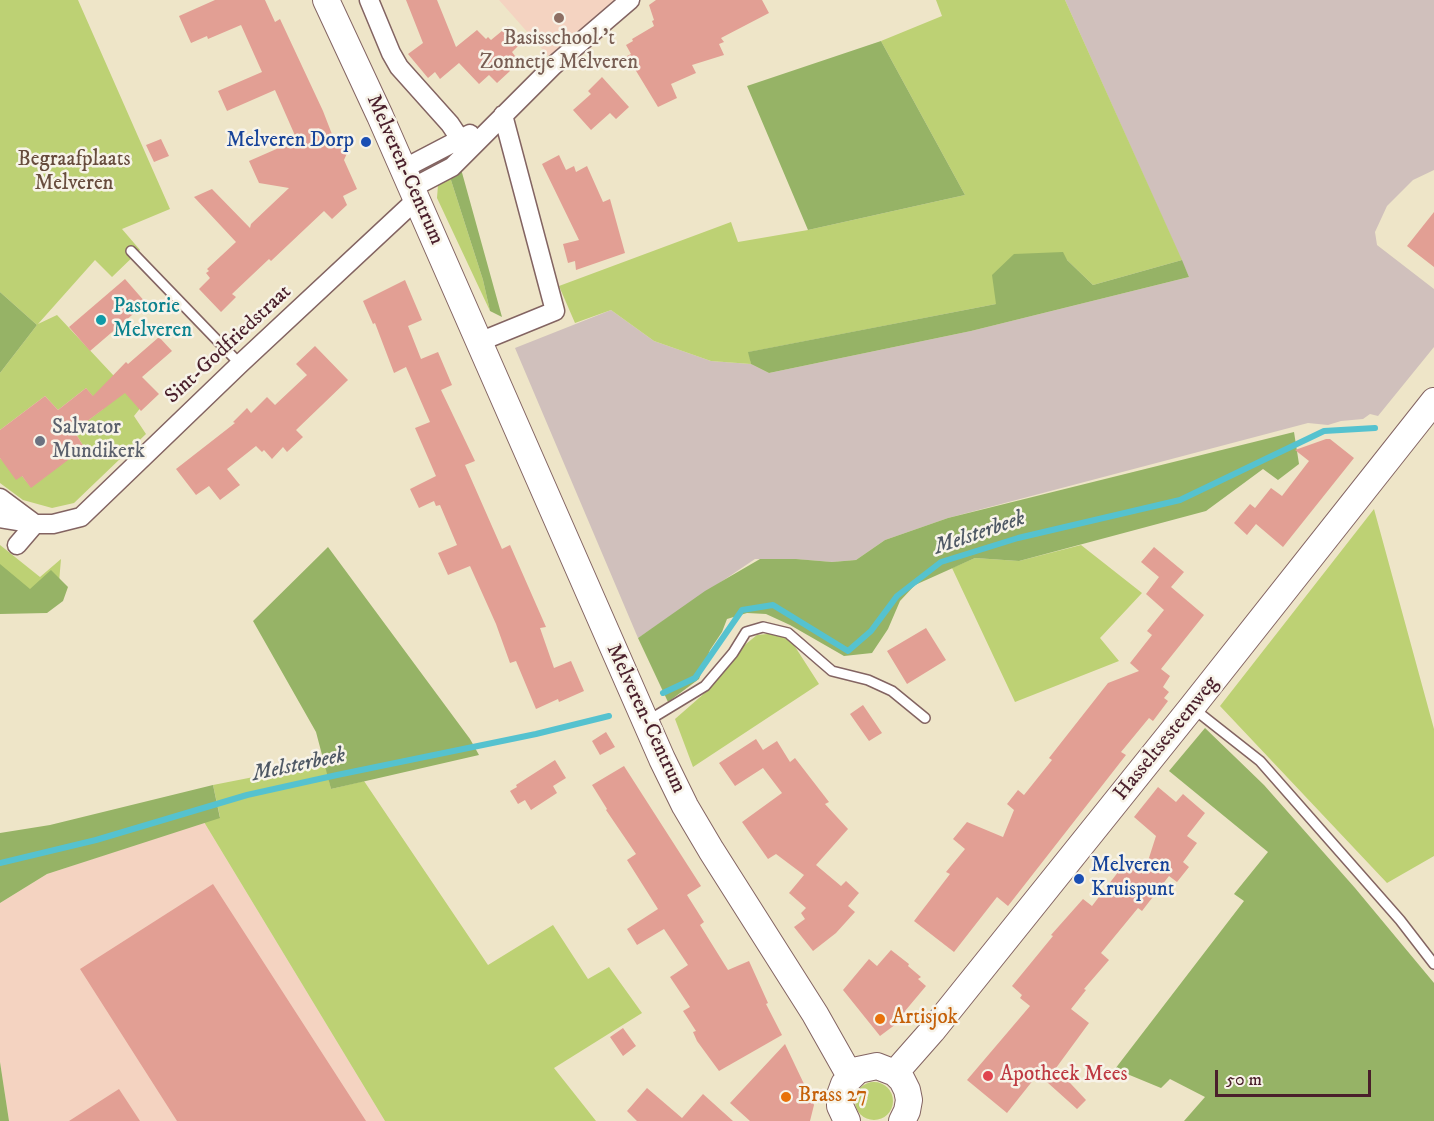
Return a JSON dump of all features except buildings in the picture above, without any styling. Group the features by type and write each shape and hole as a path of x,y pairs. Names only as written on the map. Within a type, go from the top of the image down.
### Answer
{"main road":[{"name":"Melveren-Centrum","path":"326,0 411,185 662,759 685,806 815,1014 850,1076"},
{"name":"Hasseltsesteenweg","path":"895,1073 932,1031 1192,707 1434,401"},
{"path":"847,1121 840,1106 840,1095 844,1084 850,1076 867,1067 877,1066 895,1073 907,1090 909,1100 903,1121"}],"street":[{"name":"Melveren-Centrum","path":"369,0 399,67 450,124 460,139"},
{"path":"411,185 452,167 553,66 630,0"},
{"path":"411,185 460,139 503,116"},
{"path":"479,342 555,310 503,116"},
{"name":"Sint-Godfriedstraat","path":"0,518 35,524 54,524 81,518 240,364 411,185"},
{"path":"0,498 35,524 17,545"}],"lane":[{"path":"131,251 240,364"},
{"path":"646,722 705,686 733,653 746,633 763,627 788,633 832,671 868,680 892,691 925,718"},
{"path":"1192,707 1260,761 1400,920 1434,964"}],"shaded area":[{"name":"Basisschool 't Zonnetje Melveren","path":"499,0 623,0 551,59"},
{"path":"1065,0 1434,0 1434,170 1413,180 1387,206 1375,232 1377,245 1434,289 1434,347 1378,416 1370,414 1363,419 1328,425 1308,423 948,518 885,540 856,560 832,562 755,559 638,638 515,348 611,310 654,341 711,361 751,364 769,373 971,331 1189,277"},
{"path":"204,822 385,1121 9,1121 0,1062 0,903 47,874"}],"green space":[{"name":"Begraafplaats Melveren","path":"0,0 78,0 170,209 122,229 140,250 112,277 95,260 38,324 57,315 142,406 134,416 146,434 74,503 52,508 23,500 0,483 0,458 22,476 31,487 84,447 74,431 103,409 86,388 58,410 45,396 0,430 0,373 37,325 0,292"},
{"path":"936,0 1065,0 1182,260 1093,285 1067,260 996,304 749,352 751,364 711,361 654,341 611,310 575,323 559,286 731,222 738,242 808,230 965,195 881,41 942,16"},
{"path":"881,41 965,195 808,230 747,86"},
{"path":"461,169 502,317 490,311 483,280 450,177"},
{"path":"450,177 483,280 490,311 437,198 438,185"},
{"path":"1063,252 1067,260 1093,285 1182,260 1189,277 971,331 769,373 751,364 748,352 996,304 992,275 1014,254"},
{"path":"0,292 37,325 0,373"},
{"path":"1294,432 1299,464 1278,480 1263,469 1206,511 1019,561 975,558 915,585 900,601 888,629 872,653 844,656 766,614 747,613 727,619 722,632 710,650 699,679 668,702 638,638 705,591 760,559 832,562 856,560 885,540 948,518"},
{"path":"1374,509 1434,729 1434,856 1387,883 1220,706"},
{"path":"0,545 40,577 61,559 58,594 0,613"},
{"path":"1081,545 1142,593 1100,638 1119,661 1015,702 952,568 975,558 1019,561"},
{"path":"328,547 470,739 479,755 331,789 316,732 253,621"},
{"path":"0,564 30,589 51,570 68,587 63,601 47,613 0,614"},
{"path":"777,633 792,642 819,684 693,767 675,719 707,691 732,663 741,648 757,635"},
{"path":"1205,728 1264,785 1355,888 1434,983 1434,1121 1184,1121 1205,1097 1170,1079 1161,1088 1115,1069 1244,901 1234,894 1268,852 1169,771"},
{"path":"325,763 331,789 364,781 488,965 553,925 588,979 609,967 642,1013 554,1068 596,1121 385,1121 204,822 220,817 213,785"},
{"path":"213,785 220,818 47,874 0,903 0,833 50,825"},
{"path":"0,1062 9,1121 0,1121"},
{"path":"874,1082 887,1088 893,1101 887,1114 874,1120 861,1114 855,1101 861,1088"}],"waterway":[{"name":"Melsterbeek","path":"663,693 695,678 742,610 773,605 848,651 871,631 897,596 941,562 1018,538 1180,500 1324,431 1375,428"},
{"name":"Melsterbeek","path":"0,863 96,840 247,795 536,734 609,716"}],"place":[{"name":"Basisschool 't Zonnetje Melveren","path":"559,18"},
{"name":"Melveren Dorp","path":"366,142"},
{"name":"Pastorie Melveren","path":"101,320"},
{"name":"Salvator Mundikerk","path":"40,441"},
{"name":"Melveren Kruispunt","path":"1079,879"},
{"name":"Artisjok","path":"880,1019"},
{"name":"Apotheek Mees","path":"988,1076"},
{"name":"Brass 27","path":"786,1097"}]}
